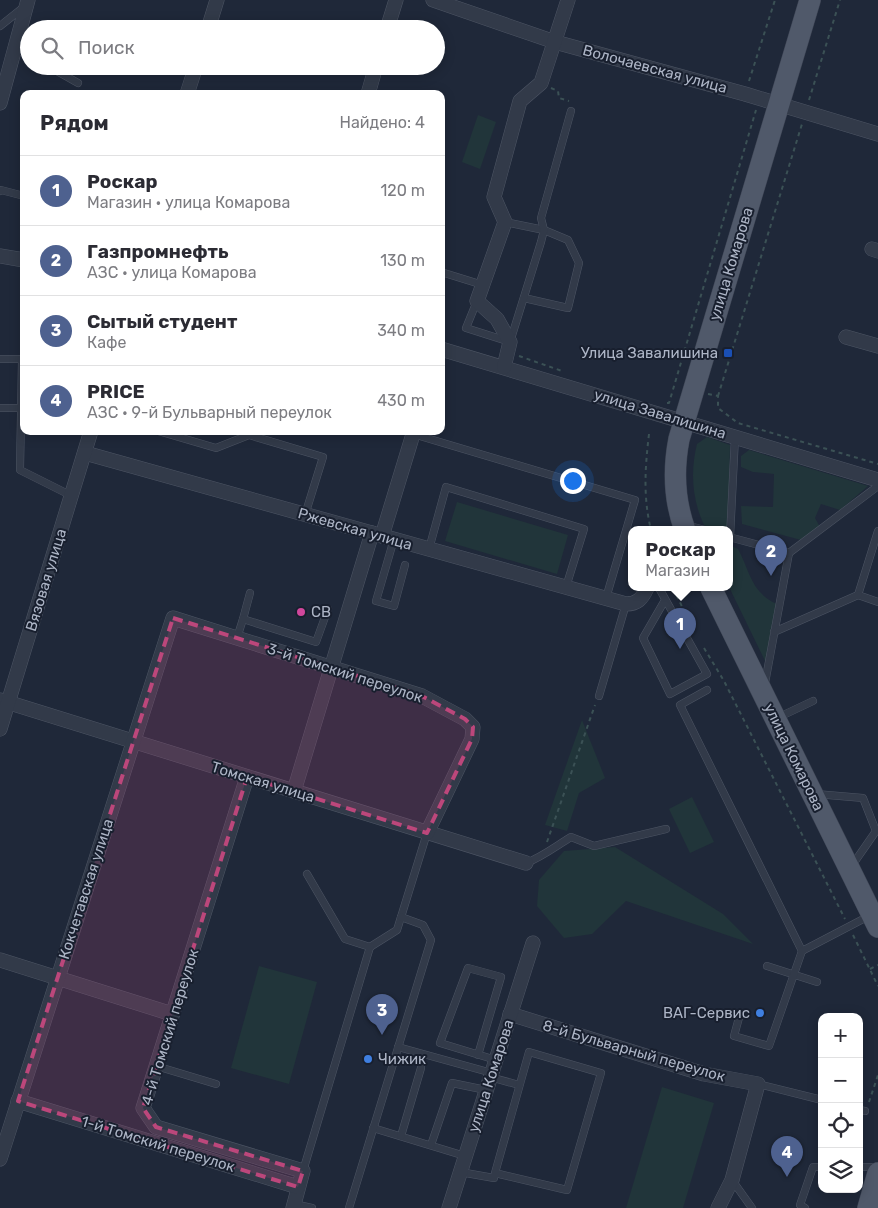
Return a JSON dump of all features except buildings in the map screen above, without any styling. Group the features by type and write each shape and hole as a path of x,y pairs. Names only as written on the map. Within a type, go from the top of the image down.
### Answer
{"main road":[{"name":"улица Комарова","path":"687,526 676,498 677,450 769,101 810,0"},
{"name":"улица Комарова","path":"712,591 875,921"},
{"path":"868,1208 878,1173"}],"street":[{"path":"211,20 217,0"},
{"path":"390,20 396,0"},
{"name":"Волочаевская улица","path":"433,0 555,42 745,94 878,134"},
{"path":"504,367 509,347 498,319 477,301 505,222 494,197 520,101 541,83 568,0"},
{"path":"22,20 27,3"},
{"path":"0,103 20,28"},
{"path":"188,90 193,75"},
{"path":"369,90 373,75"},
{"path":"0,256 20,259"},
{"path":"846,336 878,346"},
{"name":"улица Завалишина","path":"445,350 878,480"},
{"name":"Вязовая улица","path":"0,729 4,701 72,496 90,435"},
{"path":"294,791 331,668 382,536 412,435"},
{"name":"Ржевская улица","path":"85,453 626,604"},
{"path":"626,604 633,604 641,599 645,591"},
{"name":"3-й Томский переулок","path":"173,618 422,696 465,718 473,727 472,739 427,832"},
{"name":"Кокчетавская улица","path":"0,1159 173,618"},
{"name":"Томская улица","path":"4,701 526,863"},
{"name":"4-й Томский переулок","path":"247,777 143,1108 156,1127 303,1171"},
{"name":"улица Комарова","path":"452,1207 460,1172 533,943"},
{"path":"0,960 172,1014"},
{"name":"8-й Бульварный переулок","path":"510,1014 704,1074 758,1084"},
{"path":"718,1208 732,1180 758,1084"},
{"name":"1-й Томский переулок","path":"18,1101 298,1188"},
{"path":"294,1206 303,1171"}],"lane":[{"path":"0,26 27,3"},
{"path":"13,53 20,54"},
{"path":"64,75 78,83"},
{"path":"477,301 466,328 509,347 544,230 541,218 571,111"},
{"path":"0,191 20,195"},
{"path":"505,222 544,230 568,240 579,262 568,308 524,298"},
{"path":"445,273 483,284"},
{"path":"0,359 20,359"},
{"path":"0,408 20,408"},
{"path":"21,435 20,470 72,496"},
{"path":"172,435 216,448 249,435 323,457 305,514"},
{"path":"420,435 635,500 606,598"},
{"path":"731,526 735,437"},
{"path":"763,694 789,553 878,486"},
{"path":"429,549 446,488 584,529 566,587"},
{"path":"858,595 878,531"},
{"path":"382,536 376,601 394,606 405,566"},
{"path":"733,538 789,553"},
{"path":"660,591 707,674 670,694 642,638 665,600"},
{"path":"237,638 250,593"},
{"path":"774,632 858,595 878,602"},
{"path":"598,696 626,604"},
{"path":"242,619 316,642 328,609"},
{"path":"708,690 680,705 802,950"},
{"path":"776,719 813,701"},
{"path":"812,794 863,798 876,831 850,870"},
{"path":"526,863 541,858 571,837 594,846 666,829"},
{"name":"3-й Томский переулок","path":"370,947 397,930 427,832"},
{"path":"303,1171 370,947 345,939 307,874"},
{"path":"349,1208 431,940 423,925 401,917"},
{"path":"740,1014 734,1036 769,1046 802,950 849,926 875,921"},
{"path":"767,966 817,982"},
{"path":"478,1055 501,977 468,968 440,1042 478,1055 491,1075"},
{"path":"398,1046 519,1085"},
{"path":"460,1172 494,1178 495,1173 528,1052 601,1073 567,1190 495,1173"},
{"path":"156,1066 216,1084"},
{"path":"400,1136 420,1068"},
{"path":"431,1145 452,1083 491,1075"},
{"path":"758,1084 818,1099"},
{"path":"373,1128 465,1156"},
{"path":"805,1208 800,1205 813,1167 818,1167"},
{"path":"863,1167 878,1167"},
{"path":"732,1180 752,1208"},
{"path":"294,1206 312,1208"}],"path":[{"path":"745,94 775,0"},
{"path":"840,0 718,396 718,408 738,423 878,464"},
{"path":"541,83 558,91 559,98 572,103 571,111"},
{"path":"664,402 669,403 769,101"},
{"path":"509,347 564,372"},
{"path":"706,393 718,396"},
{"path":"649,434 644,477 646,513 650,526"},
{"path":"674,591 693,628"},
{"path":"702,644 724,681 878,986"},
{"path":"541,858 598,696"},
{"path":"870,969 878,965"},
{"path":"863,1109 878,1075"}],"highlighted area":[{"path":"173,618 422,696 465,719 473,727 472,739 427,833 247,777 143,1108 156,1127 303,1171 298,1187 18,1101"}],"green space":[{"path":"478,115 496,122 480,169 462,162"},
{"path":"707,437 730,445 728,526 705,526 697,507 693,465 697,444"},
{"path":"749,450 868,486 840,510 821,504 815,518 820,527 801,540 742,524 741,506 773,507 774,474 753,472 741,467 741,456"},
{"path":"457,502 568,535 557,574 445,541"},
{"path":"733,547 738,549 756,588 777,604 767,665 731,591 733,591"},
{"path":"582,720 605,778 579,793 567,831 545,825"},
{"path":"692,797 714,842 690,853 669,809"},
{"path":"615,847 723,914 753,944 626,901 592,934 564,938 537,906 539,880 564,851"},
{"path":"259,966 317,982 289,1084 231,1068"},
{"path":"662,1087 714,1103 683,1208 626,1208"}],"place":[{"name":"Улица Завалишина","path":"728,353"},
{"name":"Газпромнефть","path":"771,576"},
{"name":"СВ","path":"301,612"},
{"name":"Роскар","path":"680,649"},
{"name":"ВАГ-Сервис","path":"760,1013"},
{"name":"Сытый студент","path":"382,1035"},
{"name":"Чижик","path":"368,1059"},
{"name":"PRICE","path":"787,1177"}]}
